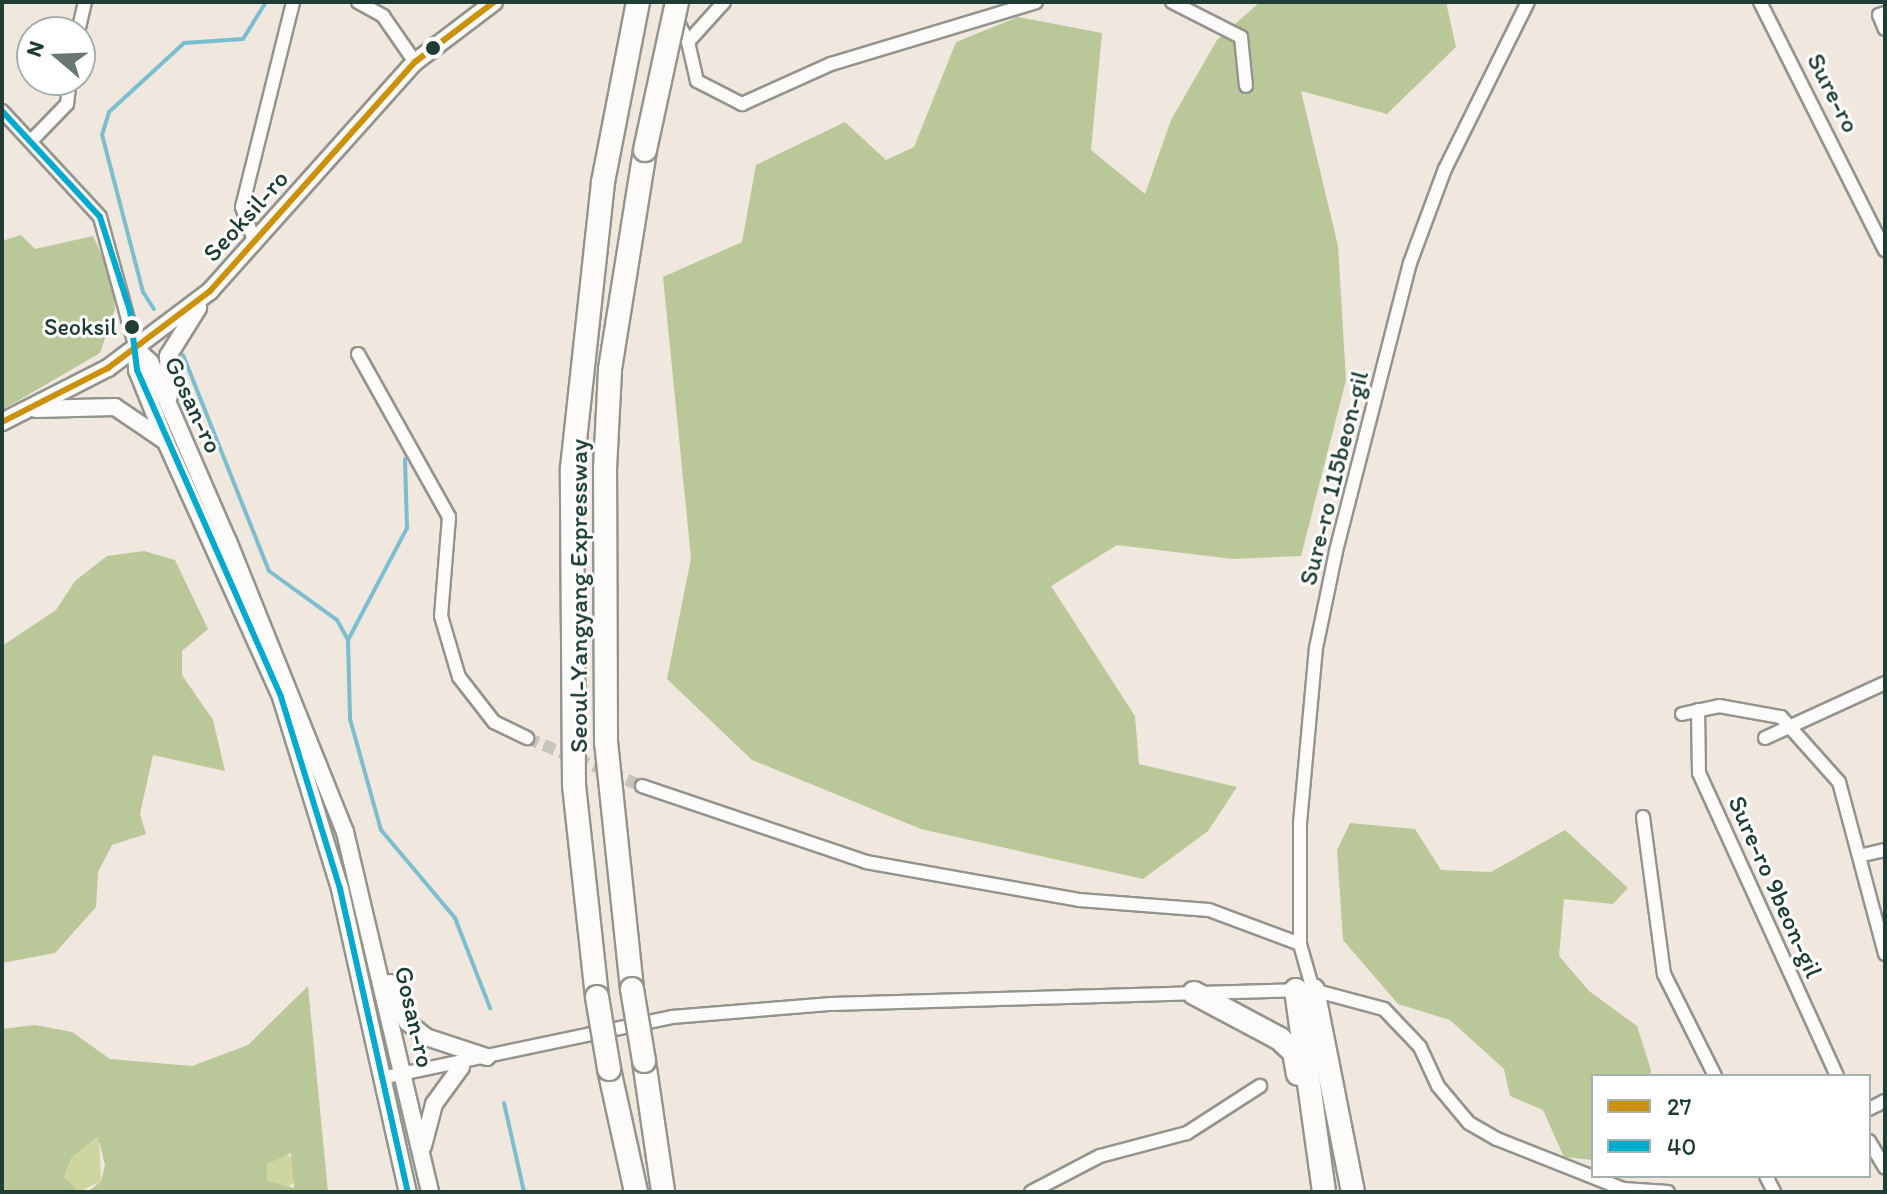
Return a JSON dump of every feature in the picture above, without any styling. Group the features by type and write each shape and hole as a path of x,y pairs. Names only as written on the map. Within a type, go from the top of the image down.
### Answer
{"highway":[{"name":"Seoul-Yangyang Expressway","path":"636,1192 620,1129 597,997 574,785 572,468 603,182 638,2"},
{"name":"Seoul-Yangyang Expressway","path":"663,1192 632,989 606,742 605,469 610,369 645,150 675,2"},
{"path":"1304,990 1313,1118 1324,1192"},
{"path":"1304,990 1353,1192"},
{"path":"1194,993 1255,1022 1294,1052 1313,1118"},
{"path":"620,1129 625,1192"}],"street":[{"path":"255,243 242,207 293,2"},
{"path":"358,2 383,16 415,62"},
{"name":"Seoksil-ro","path":"2,422 31,409 136,349 210,291 415,62 494,2"},
{"path":"675,2 697,81 742,104 831,64 1036,2"},
{"path":"688,42 724,2"},
{"path":"1172,2 1241,37 1246,86"},
{"name":"Sure-ro 115beon-gil","path":"1304,990 1300,944 1306,735 1336,551 1410,263 1445,169 1528,2"},
{"name":"Sure-ro","path":"1760,2 1885,250"},
{"path":"1885,13 1885,29"},
{"path":"32,140 67,104 68,96"},
{"path":"2,111 100,217 136,349"},
{"path":"169,406 168,356 210,291"},
{"name":"Gosan-ro","path":"136,349 169,406 301,712 345,832 374,948 395,1076 408,1192"},
{"name":"Gosan-ro","path":"136,349 137,370 166,442 281,697 395,1076 422,1155 430,1192"},
{"path":"358,354 449,517 441,616 459,677 494,722 527,738"},
{"path":"31,409 115,407 166,442"},
{"path":"1765,738 1885,683"},
{"path":"1682,714 1719,706 1781,717 1839,782 1863,855 1885,954"},
{"name":"Sure-ro 9beon-gil","path":"1698,710 1699,773 1836,1074"},
{"path":"642,786 866,862 1079,900 1209,910 1300,944"},
{"path":"1643,817 1664,974 1714,1074"},
{"path":"1863,855 1885,850"},
{"path":"374,948 407,1022 426,1037 487,1057"},
{"path":"395,1076 461,1067 487,1057 672,1017 831,1004 1304,990 1384,1009 1420,1047 1438,1086 1488,1133 1591,1178"},
{"path":"422,1155 434,1104 461,1067"},
{"path":"1031,1192 1100,1156 1187,1133 1260,1086"},
{"path":"1871,1144 1885,1168"},
{"path":"1592,1178 1668,1192"}],"green space":[{"path":"1260,2 1446,2 1456,47 1387,114 1301,91 1338,246 1346,380 1301,556 1233,559 1117,545 1051,586 1135,716 1139,764 1237,787 1208,831 1143,879 921,829 752,760 667,679 691,558 663,277 742,242 756,165 845,122 886,160 914,147 956,42 1018,17 1102,33 1091,150 1145,194 1171,120 1217,40"},
{"path":"21,235 35,249 93,236 111,275 115,309 100,353 2,410 2,241"},
{"path":"144,551 175,560 208,629 182,651 182,675 213,720 225,771 153,755 140,814 146,834 112,845 98,872 96,907 55,953 2,963 2,646 56,610 75,581 107,556"},
{"path":"1350,823 1415,829 1441,870 1491,872 1565,830 1628,888 1613,904 1564,899 1559,956 1589,991 1637,1026 1651,1070 1650,1074 1591,1074 1591,1160 1564,1157 1543,1110 1510,1096 1504,1069 1450,1020 1398,1004 1343,940 1337,850"},
{"path":"308,986 328,1192 88,1192 101,1181 105,1165 98,1137 72,1157 64,1177 79,1192 2,1192 2,1029 35,1025 72,1032 110,1059 192,1066 248,1045","holes":["291,1153 294,1188 267,1181 267,1164"]},
{"path":"99,1137 101,1181 79,1192 64,1178 72,1157"},
{"path":"281,1154 293,1159 298,1171 293,1183 281,1188 269,1183 264,1171 269,1159"}],"waterway":[{"path":"154,309 143,292 102,135 109,112 184,43 243,39 266,2"},
{"path":"183,355 269,571 337,620 348,640 350,719 381,830 455,918 490,1008"},
{"path":"348,640 407,528 405,459"},
{"path":"504,1103 524,1192"}],"tunnel":[{"path":"527,738 642,786"}],"transit line":[{"name":"27","path":"2,422 108,368 210,291 415,62 494,2"},
{"name":"40","path":"2,111 100,217 130,311 137,370 281,697 340,889 408,1192"}],"place":[{"name":"Seoksil","path":"132,327"}]}
